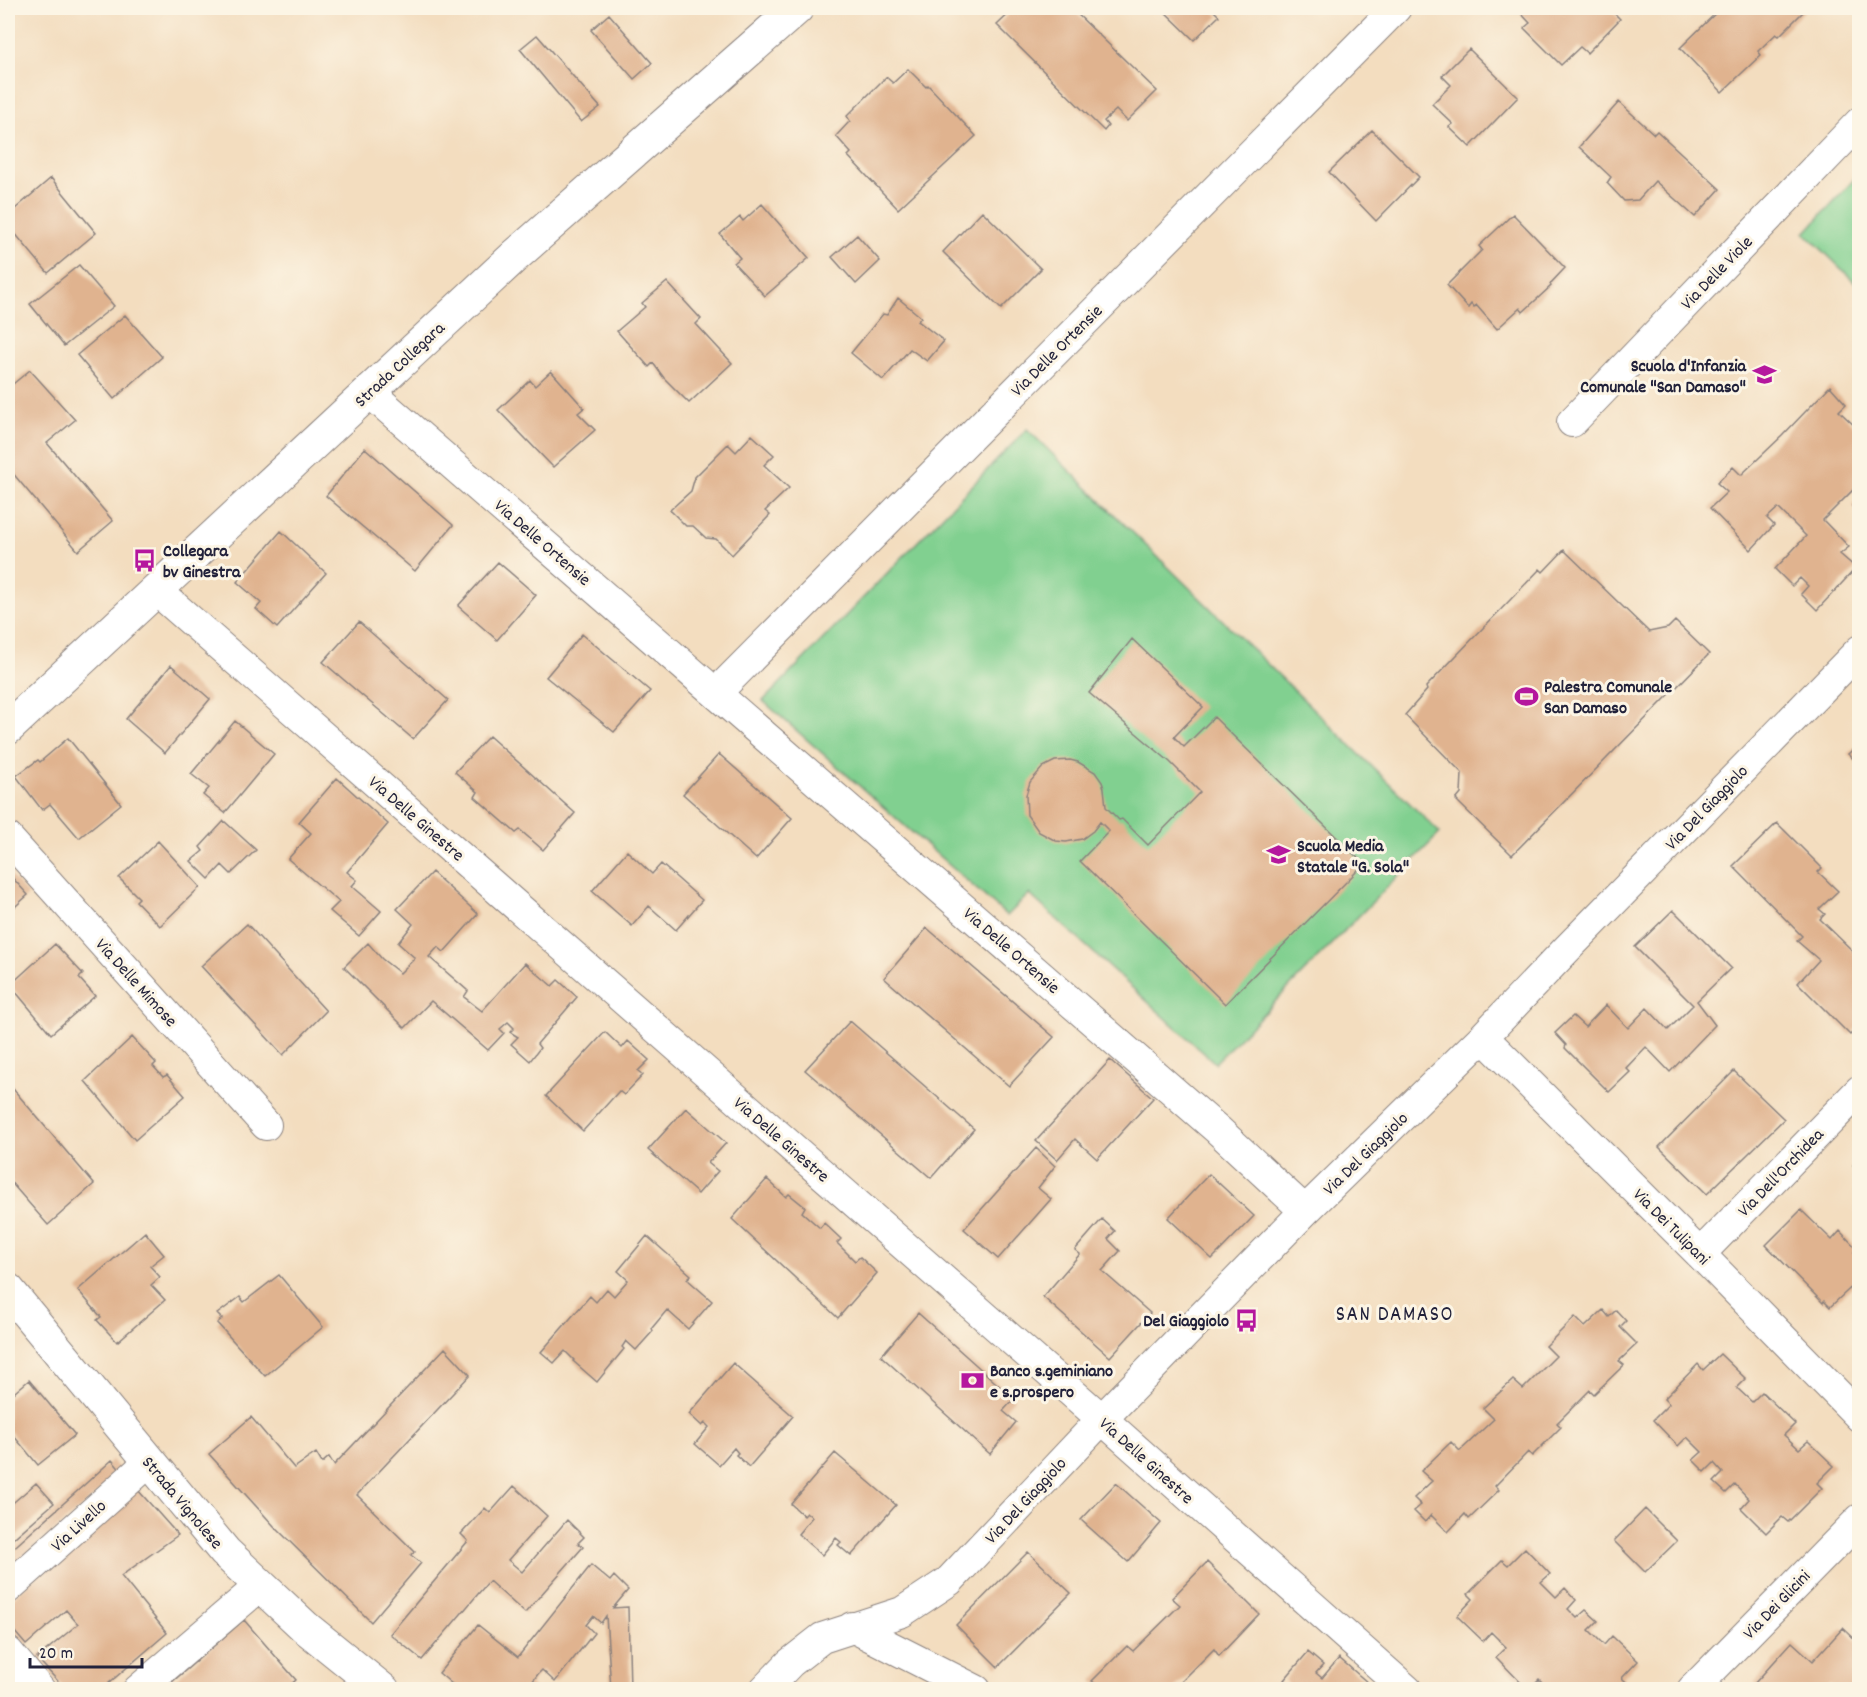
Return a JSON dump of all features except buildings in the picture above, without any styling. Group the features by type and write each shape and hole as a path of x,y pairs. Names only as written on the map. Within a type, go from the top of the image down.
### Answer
{"street":[{"name":"Via Delle Ortensie","path":"716,693 1396,8"},
{"name":"Strada Collegara","path":"8,728 515,256 792,10"},
{"name":"Via Delle Viole","path":"1572,423 1860,122"},
{"name":"Via Delle Ortensie","path":"369,392 1218,1130 1305,1211"},
{"name":"Via Delle Ginestre","path":"156,590 1407,1689"},
{"name":"Via Del Giaggiolo","path":"764,1689 790,1663 822,1638 902,1612 949,1581 1102,1419 1305,1211 1483,1037 1860,650"},
{"name":"Via Delle Mimose","path":"8,838 266,1125"},
{"name":"Via Dei Tulipani","path":"1483,1037 1860,1417"},
{"name":"Via Dell'Orchidea","path":"1700,1254 1860,1090"},
{"name":"Strada Vignolese","path":"8,1290 225,1552 305,1627 383,1689"},
{"name":"Via Livello","path":"8,1587 149,1462"},
{"name":"Via Dei Glicini","path":"1692,1689 1860,1519"},
{"path":"138,1689 260,1586"},
{"path":"852,1627 976,1689"},
{"path":"8,1652 40,1689"}],"green space":[{"path":"1859,174 1859,286 1805,233"},
{"path":"1027,429 1440,833 1215,1063 1029,894 1007,916 763,701"}],"place":[{"name":"Scuola d'Infanzia Comunale \"San Damaso\"","path":"1764,375"},
{"name":"Collegara bv Ginestra","path":"145,560"},
{"name":"Palestra Comunale San Damaso","path":"1526,696"},
{"name":"Scuola Media Statale \"G. Sola\"","path":"1279,855"},
{"name":"Del Giaggiolo","path":"1247,1320"},
{"name":"Banco s.geminiano e s.prospero","path":"972,1380"}],"district":[{"name":"SAN DAMASO","path":"1395,1313"}]}
